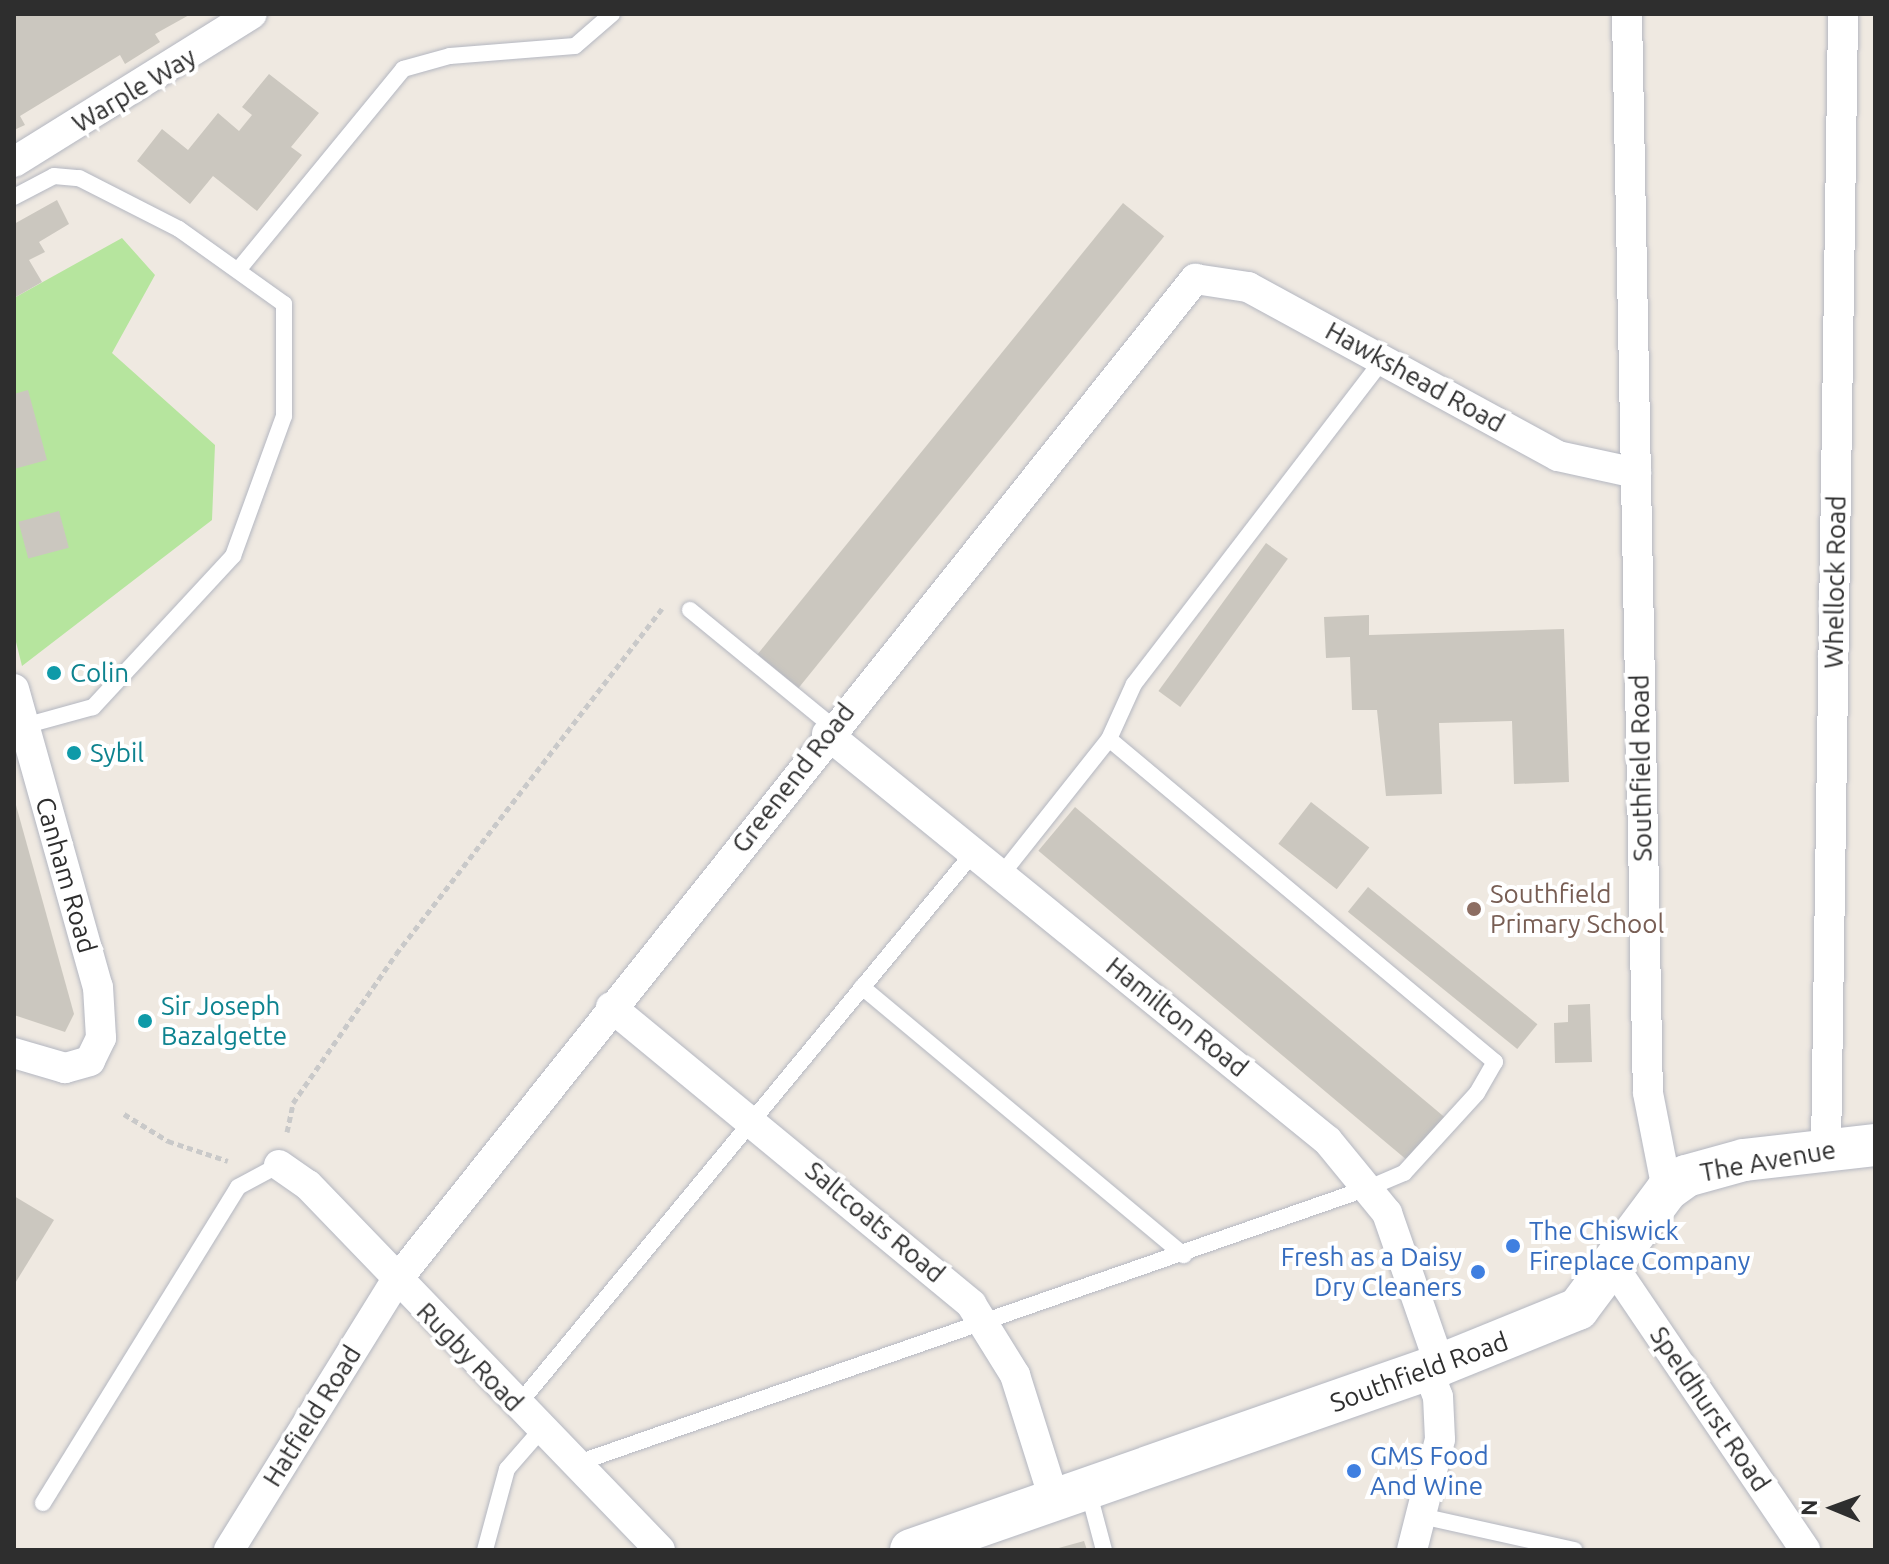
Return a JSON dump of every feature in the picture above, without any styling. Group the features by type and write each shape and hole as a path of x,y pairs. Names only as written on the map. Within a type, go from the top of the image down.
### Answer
{"main road":[{"name":"The Avenue","path":"1667,1190 1709,1167 1875,1145"},
{"name":"Southfield Road","path":"911,1550 1434,1367 1578,1309 1615,1269 1667,1190"}],"street":[{"name":"Warple Way","path":"14,162 252,14"},
{"name":"Southfield Road","path":"1627,14 1648,1093 1667,1190"},
{"name":"Whellock Road","path":"1826,1150 1843,14"},
{"name":"Hawkshead Road","path":"1195,279 1248,287 1384,358 1558,456 1636,473"},
{"name":"Greenend Road","path":"396,1281 830,731 1195,279"},
{"name":"Canham Road","path":"14,689 98,987 101,1038 90,1061 65,1068 14,1053"},
{"name":"Hamilton Road","path":"830,731 1328,1141 1371,1187 1434,1367 1438,1397 1440,1439 1412,1550"},
{"name":"Saltcoats Road","path":"611,1007 752,1121 986,1322 1071,1493"},
{"name":"Rugby Road","path":"279,1165 308,1185 396,1281 660,1550"},
{"name":"Speldhurst Road","path":"1615,1269 1805,1550"},
{"name":"Hatfield Road","path":"229,1550 396,1281"}],"lane":[{"path":"239,269 403,69 450,56 575,46 612,14"},
{"path":"14,197 54,176 79,178 239,269 284,304 284,416 233,556 93,707 24,726"},
{"path":"1002,874 1109,739 1134,684 1384,358"},
{"path":"690,610 830,731"},
{"path":"575,1464 1184,1255 1371,1187 1404,1173 1438,1142 1495,1062 1109,739"},
{"path":"517,1406 974,852"},
{"path":"862,987 1184,1255"},
{"path":"43,1503 238,1187 279,1165"},
{"path":"485,1550 507,1469 541,1430"},
{"path":"1071,1493 1104,1550"},
{"path":"1421,1516 1574,1550"}],"path":[{"path":"124,1114 168,1141 222,1160 279,1165 293,1103 396,954 672,596 690,610"}],"green space":[{"path":"122,238 155,275 112,353 215,445 212,520 22,666 14,634 14,298"}],"building":[{"path":"14,14 191,14 155,34 160,42 125,64 120,55 20,116 25,125 14,130"},
{"path":"269,74 319,113 291,147 302,155 257,211 213,176 190,204 137,161 162,129 188,150 218,113 239,131 252,115 242,107"},
{"path":"57,200 69,224 39,242 45,252 29,260 42,282 14,298 14,224"},
{"path":"1123,203 1164,236 799,688 757,655"},
{"path":"28,390 47,460 14,469 14,394"},
{"path":"59,511 69,548 28,559 18,522"},
{"path":"1266,543 1288,559 1180,707 1158,691"},
{"path":"1369,615 1369,635 1564,629 1569,782 1514,784 1512,721 1439,723 1442,794 1386,796 1377,710 1352,710 1350,657 1326,658 1324,617"},
{"path":"14,798 74,1014 65,1032 14,1015"},
{"path":"1311,802 1369,848 1337,889 1278,844"},
{"path":"1075,807 1445,1117 1408,1161 1038,851"},
{"path":"1368,887 1537,1024 1517,1049 1348,912"},
{"path":"1590,1004 1592,1062 1555,1063 1554,1023 1568,1022 1568,1005"},
{"path":"14,1196 54,1220 14,1285"},
{"path":"1084,1541 1087,1550 1055,1550 1055,1549"}],"place":[{"name":"Colin","path":"54,673"},
{"name":"Sybil","path":"74,753"},
{"name":"Southfield Primary School","path":"1474,909"},
{"name":"Sir Joseph Bazalgette","path":"145,1021"},
{"name":"The Chiswick Fireplace Company","path":"1513,1246"},
{"name":"Fresh as a Daisy Dry Cleaners","path":"1478,1272"},
{"name":"GMS Food And Wine","path":"1354,1471"}]}
